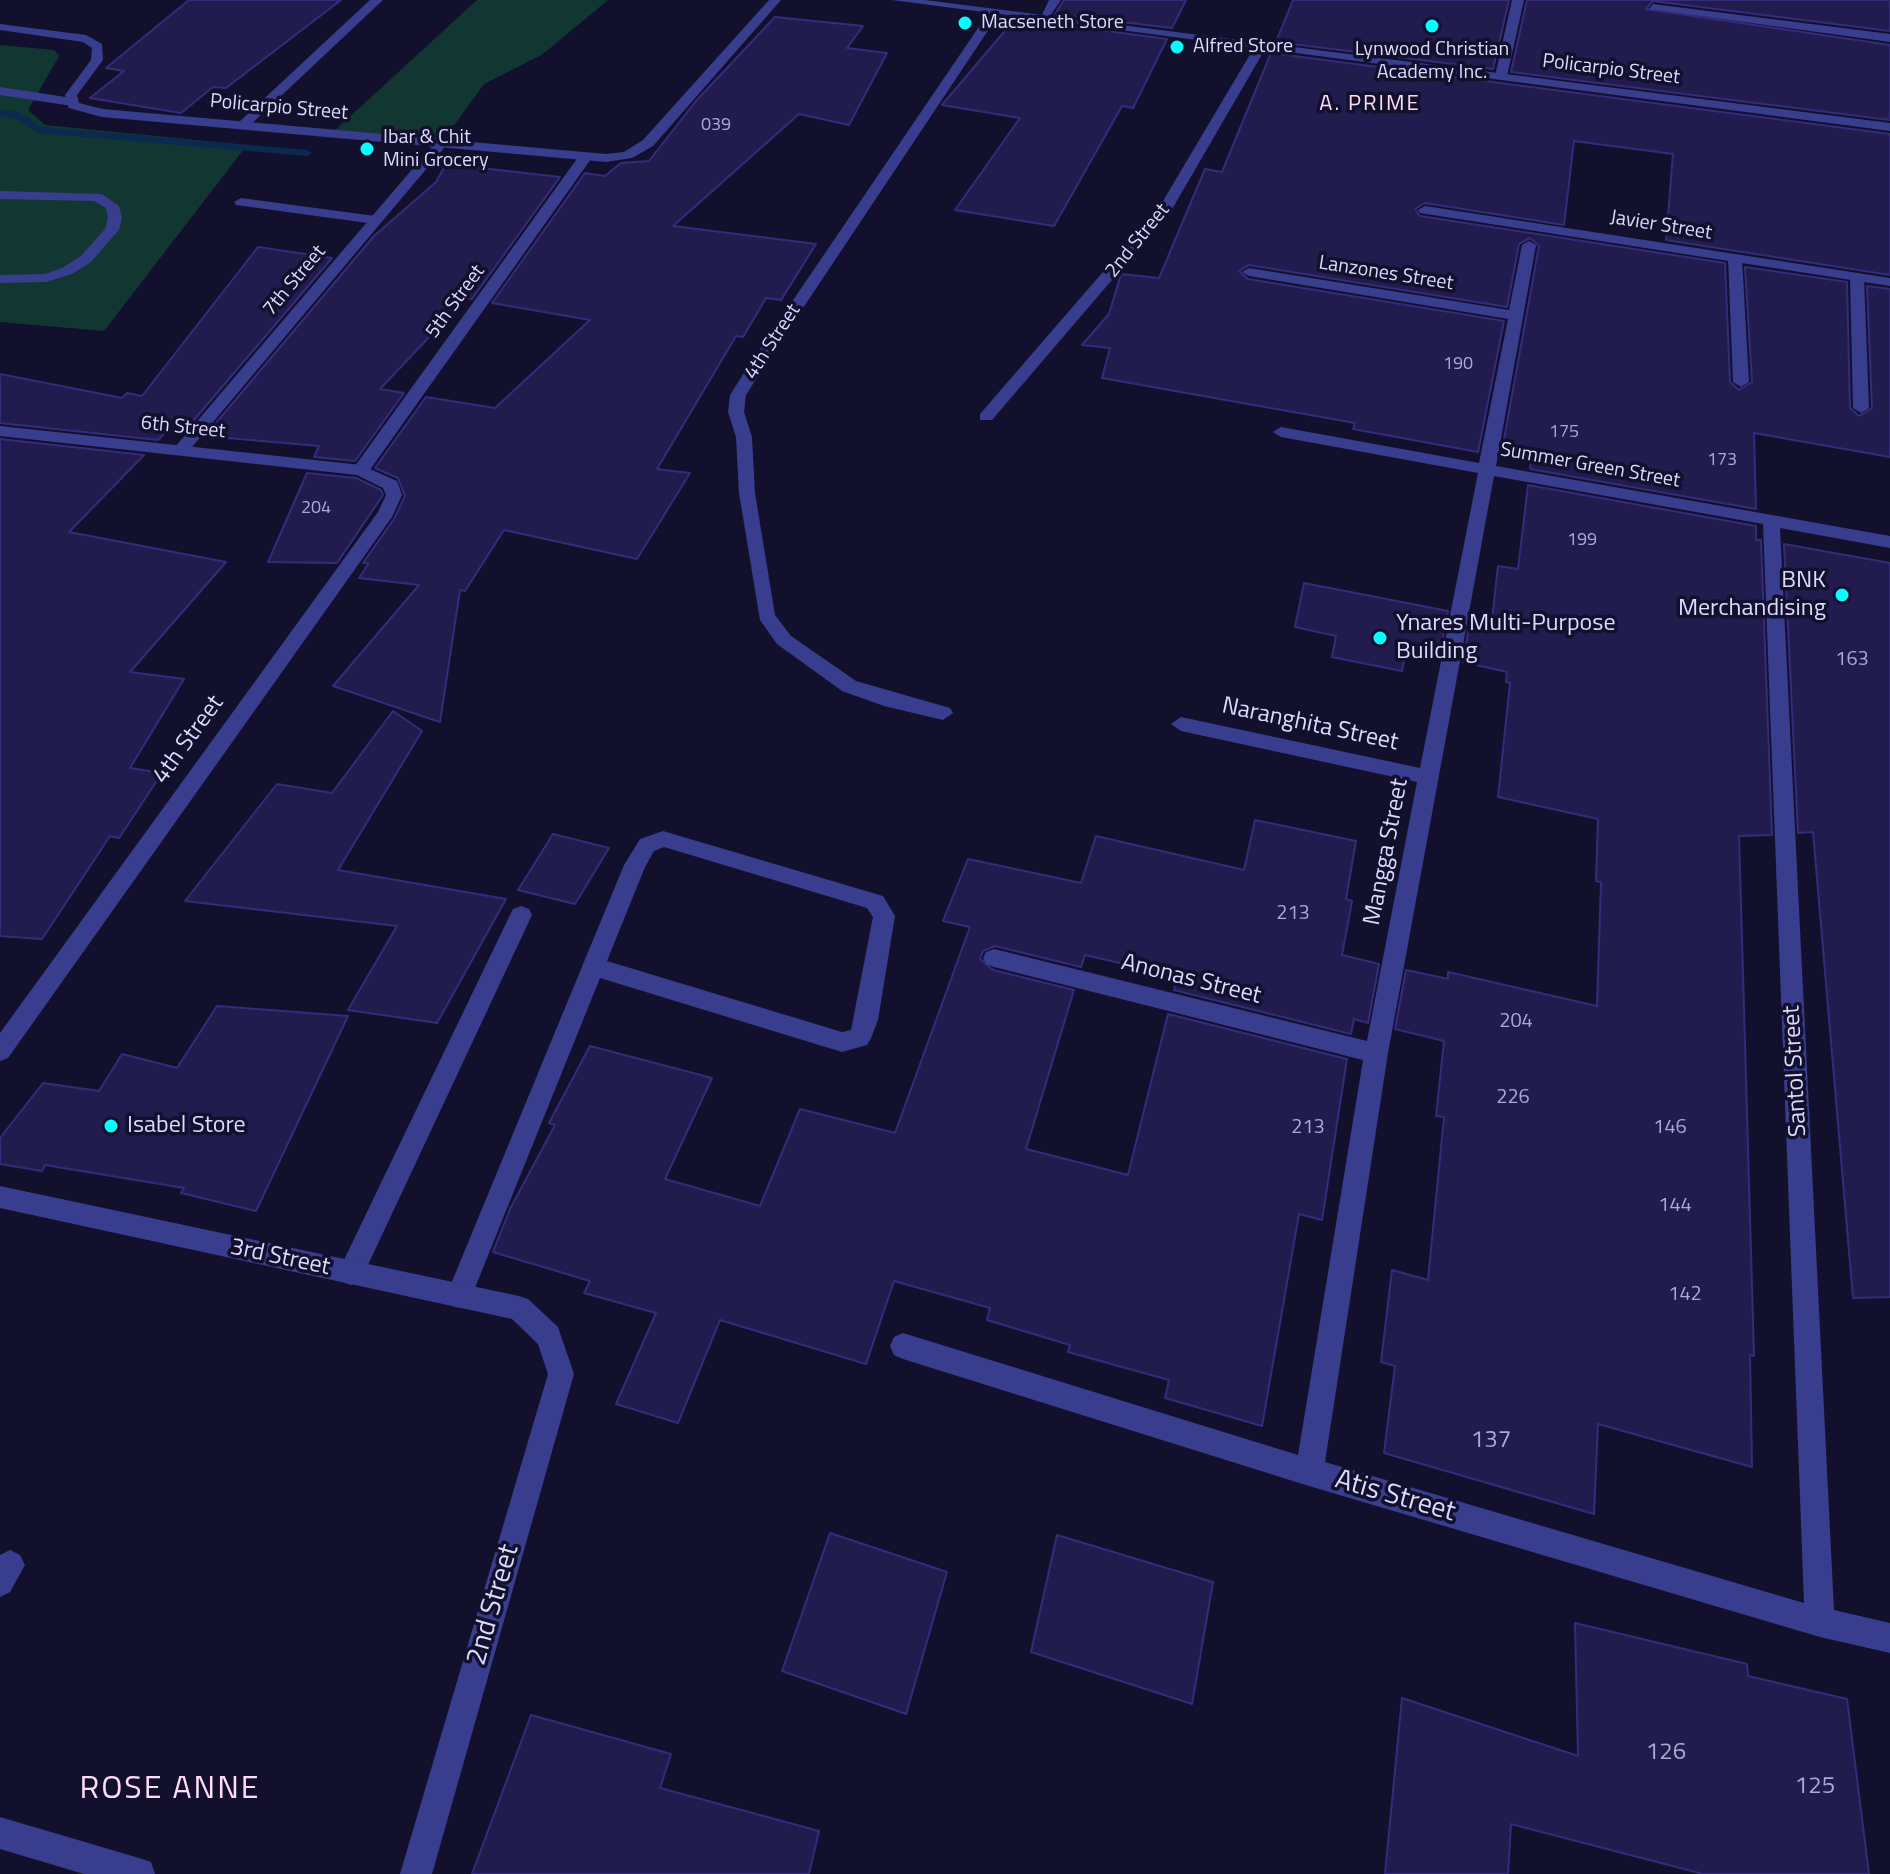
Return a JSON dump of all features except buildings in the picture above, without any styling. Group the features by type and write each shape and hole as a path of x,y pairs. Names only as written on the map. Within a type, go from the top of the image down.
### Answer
{"street":[{"path":"243,125 377,0"},
{"name":"Policarpio Street","path":"0,91 72,102 80,108 102,113 443,142 584,159 627,155 648,143 775,0"},
{"name":"Policarpio Street","path":"900,0 1262,44 1890,127"},
{"path":"1044,17 1055,0"},
{"path":"1501,76 1518,0"},
{"path":"1653,7 1890,38"},
{"name":"4th Street","path":"943,713 884,699 849,686 784,640 766,616 747,493 744,437 736,412 738,395 757,365 995,11"},
{"path":"0,27 86,39 98,47 97,60 74,89 72,102"},
{"name":"2nd Street","path":"986,417 1166,208 1262,44"},
{"name":"7th Street","path":"181,450 443,142"},
{"name":"5th Street","path":"361,470 584,159"},
{"path":"0,195 97,197 112,206 115,218 112,230 86,259 67,271 46,278 0,279"},
{"path":"241,202 375,220"},
{"name":"Javier Street","path":"1425,210 1890,282"},
{"name":"Mangga Street","path":"1309,1472 1376,1053 1529,245"},
{"path":"1735,258 1741,382"},
{"name":"Lanzones Street","path":"1249,272 1517,316"},
{"path":"1857,277 1861,408"},
{"name":"6th Street","path":"0,431 361,470"},
{"name":"Summer Green Street","path":"1281,432 1890,542"},
{"name":"4th Street","path":"0,1051 386,513 394,495 391,485 361,470"},
{"name":"Santol Street","path":"1771,521 1820,1622"},
{"name":"Naranghita Street","path":"1181,724 1427,777"},
{"path":"459,1296 635,865 647,845 663,839 875,902 884,916 867,1020 859,1038 842,1042 595,967"},
{"path":"351,1273 521,915"},
{"name":"Anonas Street","path":"994,958 1376,1053"},
{"name":"3rd Street","path":"0,1197 519,1308 549,1336"},
{"name":"2nd Street","path":"416,1874 561,1374 549,1336"},
{"name":"Atis Street","path":"903,1346 1309,1472 1820,1622 1890,1638"},
{"path":"0,1833 139,1874"}],"green space":[{"path":"477,0 608,0 543,54 484,84 455,124 431,143 332,133"},
{"path":"0,45 54,50 59,56 28,110 45,125 247,145 104,331 0,322"}],"waterway":[{"path":"0,113 15,114 39,130 307,153"}],"place":[{"name":"Macseneth Store","path":"965,23"},
{"name":"Lynwood Christian Academy Inc.","path":"1432,26"},
{"name":"Alfred Store","path":"1177,47"},
{"name":"Ibar & Chit Mini Grocery","path":"367,149"},
{"name":"BNK Merchandising","path":"1842,595"},
{"name":"Ynares Multi-Purpose Building","path":"1380,638"},
{"name":"Isabel Store","path":"111,1126"}],"district":[{"name":"A. PRIME","path":"1370,105"},
{"name":"ROSE ANNE","path":"170,1790"}]}
